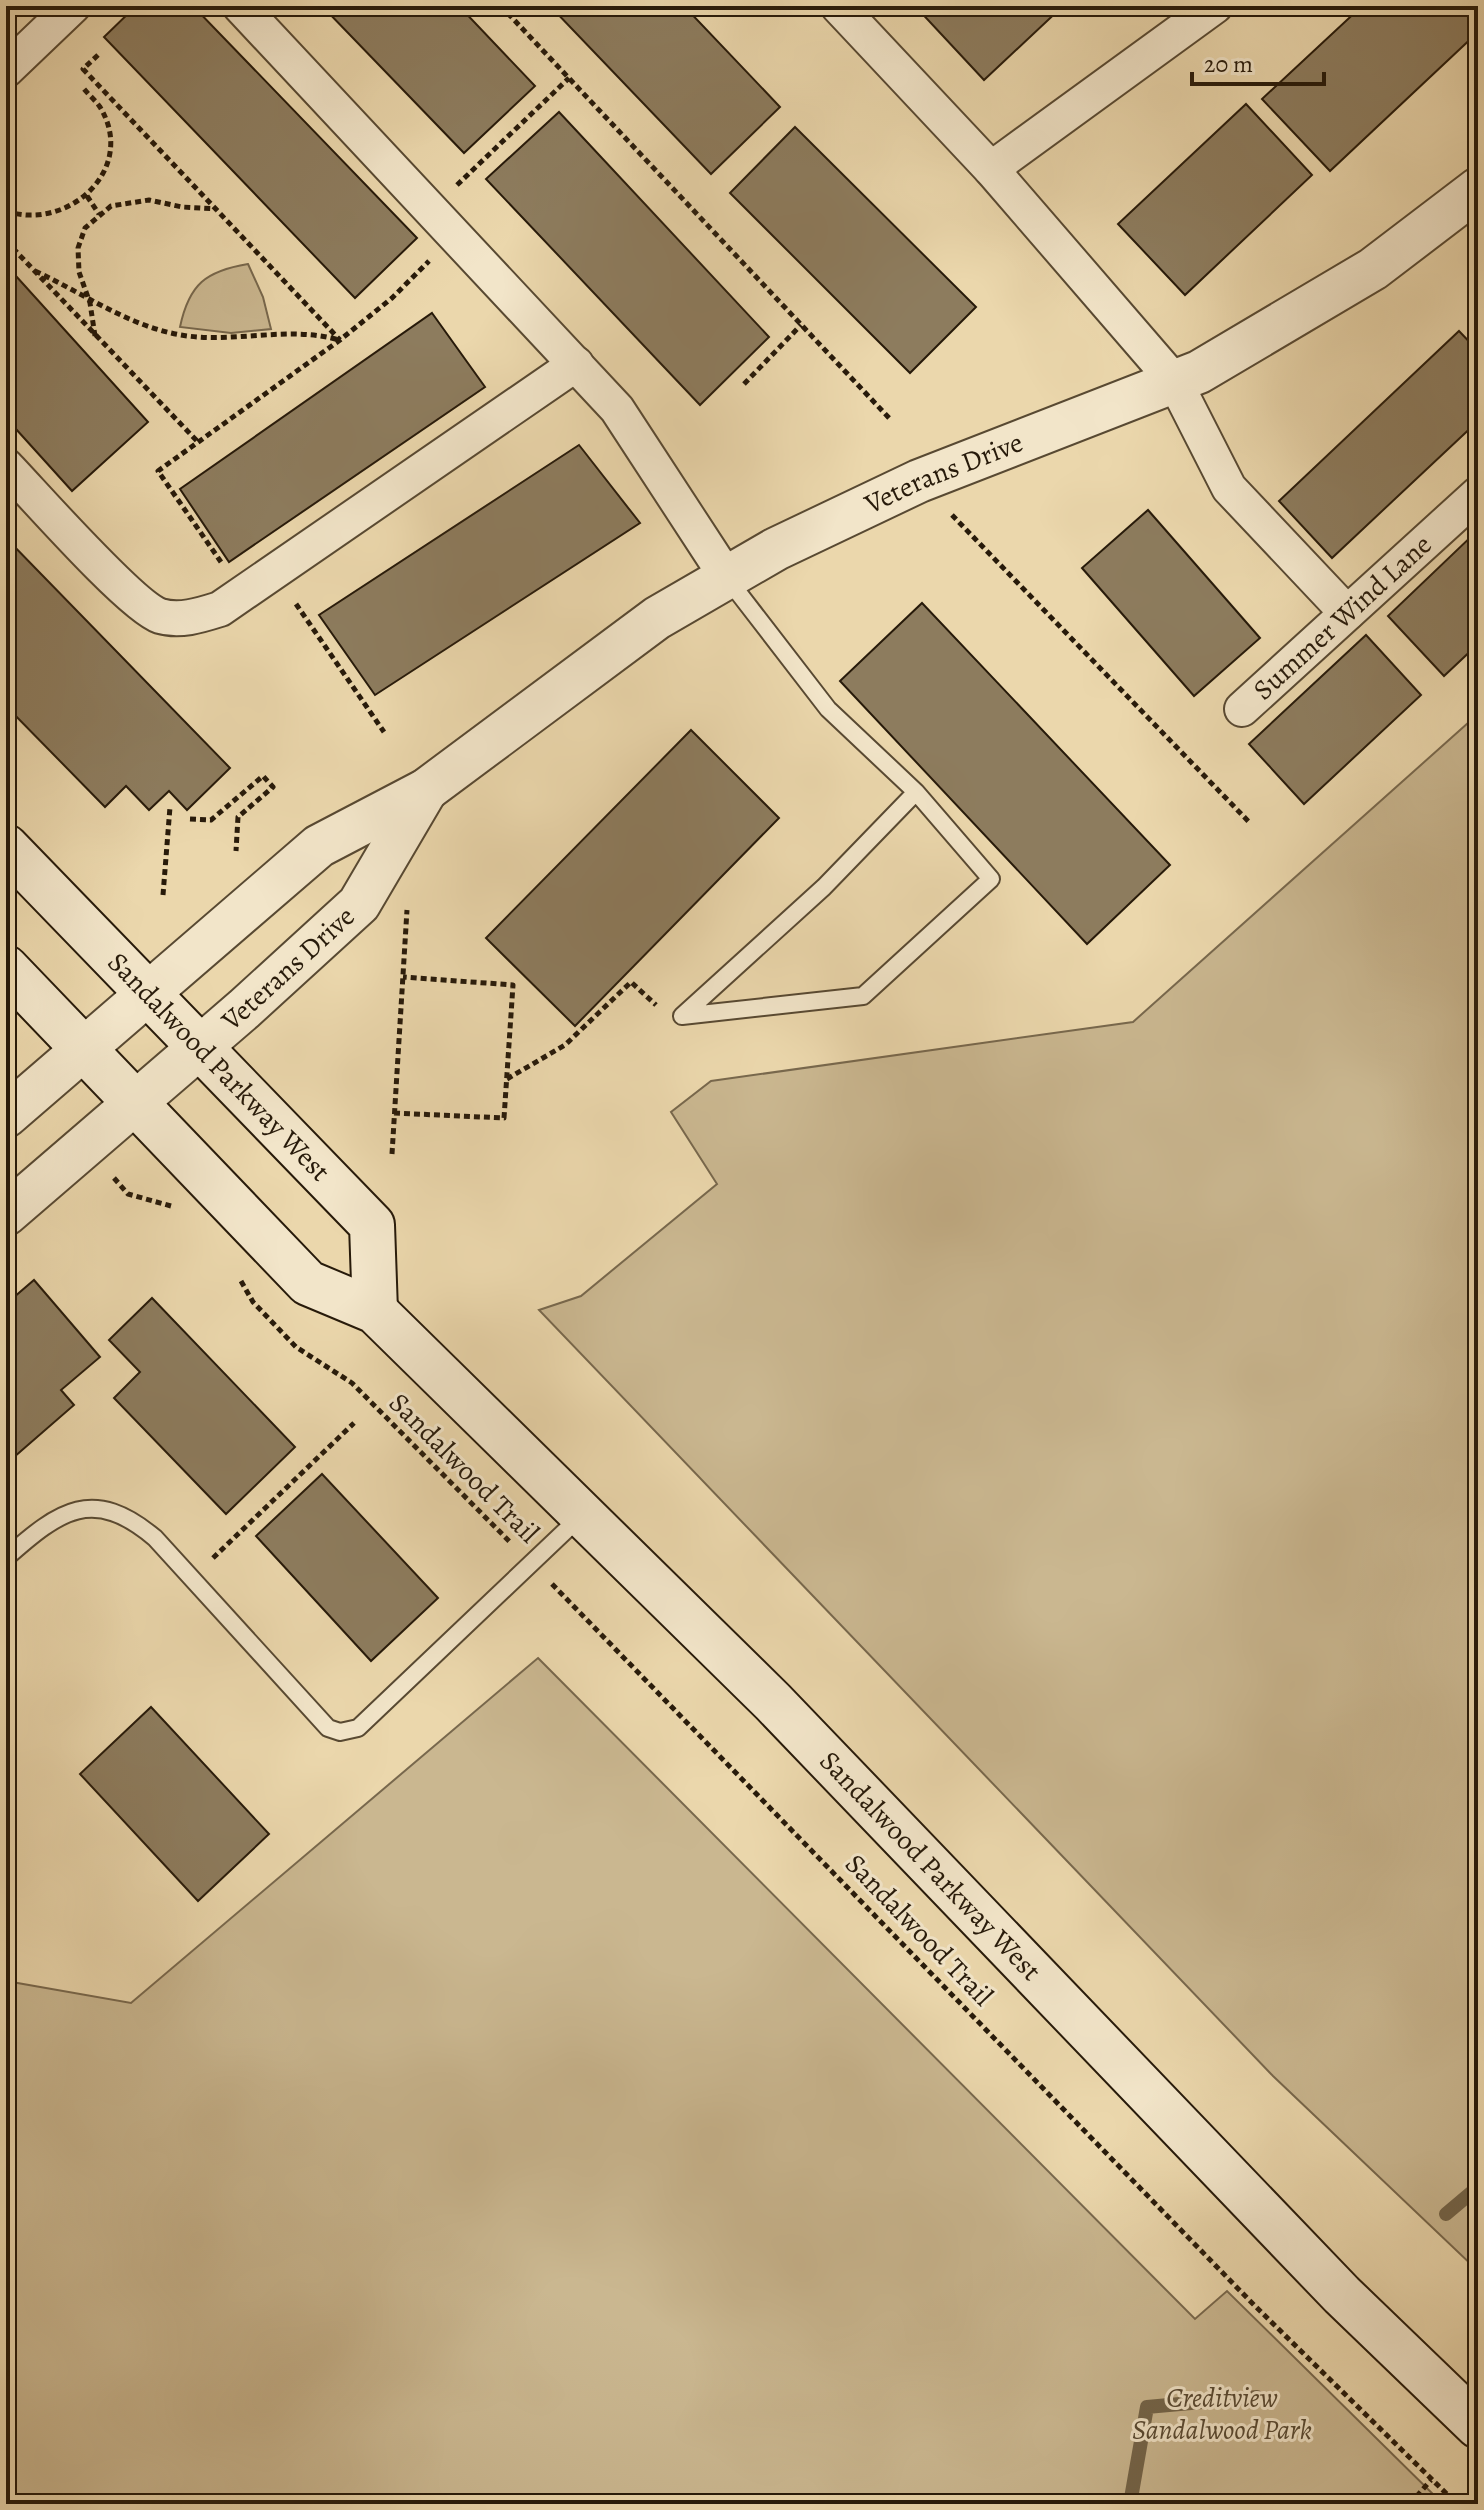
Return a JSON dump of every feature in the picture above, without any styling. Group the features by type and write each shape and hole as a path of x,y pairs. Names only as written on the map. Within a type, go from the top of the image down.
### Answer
{"main road":[{"name":"Sandalwood Parkway West","path":"6,847 372,1225 375,1311"},
{"name":"Sandalwood Parkway West","path":"6,968 308,1283 375,1311 773,1702 1306,2258 1478,2426"}],"street":[{"path":"6,70 73,6"},
{"path":"240,6 617,409 726,576"},
{"path":"838,6 991,169 1175,382 1229,488 1347,613"},
{"path":"991,169 1214,6"},
{"name":"Veterans Drive","path":"6,1116 319,846 426,790 657,618 726,576 919,481 1199,372 1373,269 1478,189"},
{"path":"6,466 133,597 159,616 191,618 220,609 576,364"},
{"name":"Summer Wind Lane","path":"1242,709 1478,494"},
{"name":"Veterans Drive","path":"6,1214 199,1048 359,904 426,790"}],"lane":[{"path":"682,1016 863,996 991,879 916,792 828,709 726,576"},
{"path":"682,1016 824,887 916,792"},
{"path":"6,1558 44,1524 78,1508 95,1507 134,1520 192,1578 328,1728 340,1732 358,1728 581,1516"}],"path":[{"path":"501,6 890,419"},
{"path":"98,55 83,69 340,340"},
{"path":"451,190 569,78"},
{"path":"6,211 38,217 57,214 87,196 100,179 109,144 101,108 84,89"},
{"path":"87,196 99,214"},
{"path":"95,337 90,303 84,293 78,248 85,228 111,206 149,200 182,207 218,209"},
{"path":"6,241 197,441"},
{"path":"228,572 158,471 340,340 392,298 423,266"},
{"path":"35,271 84,293 128,319 180,335 233,339 317,333 340,340"},
{"path":"744,384 801,325"},
{"path":"919,481 1249,822"},
{"path":"289,594 384,732"},
{"path":"190,819 211,820 263,776 273,787 238,817 236,851"},
{"path":"163,895 170,807"},
{"path":"392,1154 408,909"},
{"path":"394,1113 504,1118 507,1079 513,985 403,977"},
{"path":"507,1079 565,1045 631,982 663,1011 682,1016"},
{"name":"Sandalwood Trail","path":"352,1383 1254,2305 1457,2504"},
{"path":"192,1578 354,1423"},
{"path":"1410,2504 1431,2480"}],"green space":[{"path":"248,264 263,297 271,329 231,333 180,327 189,300 202,282 221,271"},
{"path":"1478,714 1478,2271 1273,2076 539,1310 581,1296 717,1184 671,1112 711,1081 1133,1022"},
{"name":"Creditview Sandalwood Park","path":"538,1658 1195,2319 1227,2291 1443,2504 6,2504 6,1981 131,2003"}],"building":[{"path":"6,6 24,6 6,24"},
{"path":"136,6 193,6 417,238 355,298 104,37"},
{"path":"322,6 459,6 535,86 464,153"},
{"path":"550,6 684,6 780,107 711,174"},
{"path":"915,6 1063,6 984,80"},
{"path":"1362,6 1478,6 1478,32 1330,171 1262,99"},
{"path":"1246,104 1312,175 1185,295 1118,224"},
{"path":"559,112 769,337 700,405 486,179"},
{"path":"795,127 976,307 910,373 730,193"},
{"path":"6,265 148,422 72,491 6,418"},
{"path":"432,313 485,387 229,562 180,489"},
{"path":"1459,331 1478,351 1478,421 1332,558 1279,501"},
{"path":"579,445 640,523 375,695 319,615"},
{"path":"1148,510 1260,638 1194,696 1082,568"},
{"path":"1478,530 1478,644 1444,676 1388,616"},
{"path":"6,538 230,768 187,810 169,791 149,810 126,786 105,807 6,706"},
{"path":"922,603 1170,865 1087,944 840,681"},
{"path":"1366,635 1421,695 1304,804 1249,744"},
{"path":"691,730 779,818 575,1026 486,938"},
{"path":"34,1280 100,1357 61,1390 74,1405 6,1464 6,1304"},
{"path":"152,1298 295,1447 226,1514 114,1398 140,1372 109,1340"},
{"path":"322,1474 438,1598 371,1661 256,1536"},
{"path":"151,1707 269,1834 198,1901 80,1774"}],"waterway":[{"path":"1446,2214 1478,2187"},
{"path":"1130,2504 1147,2407 1257,2397"}]}
